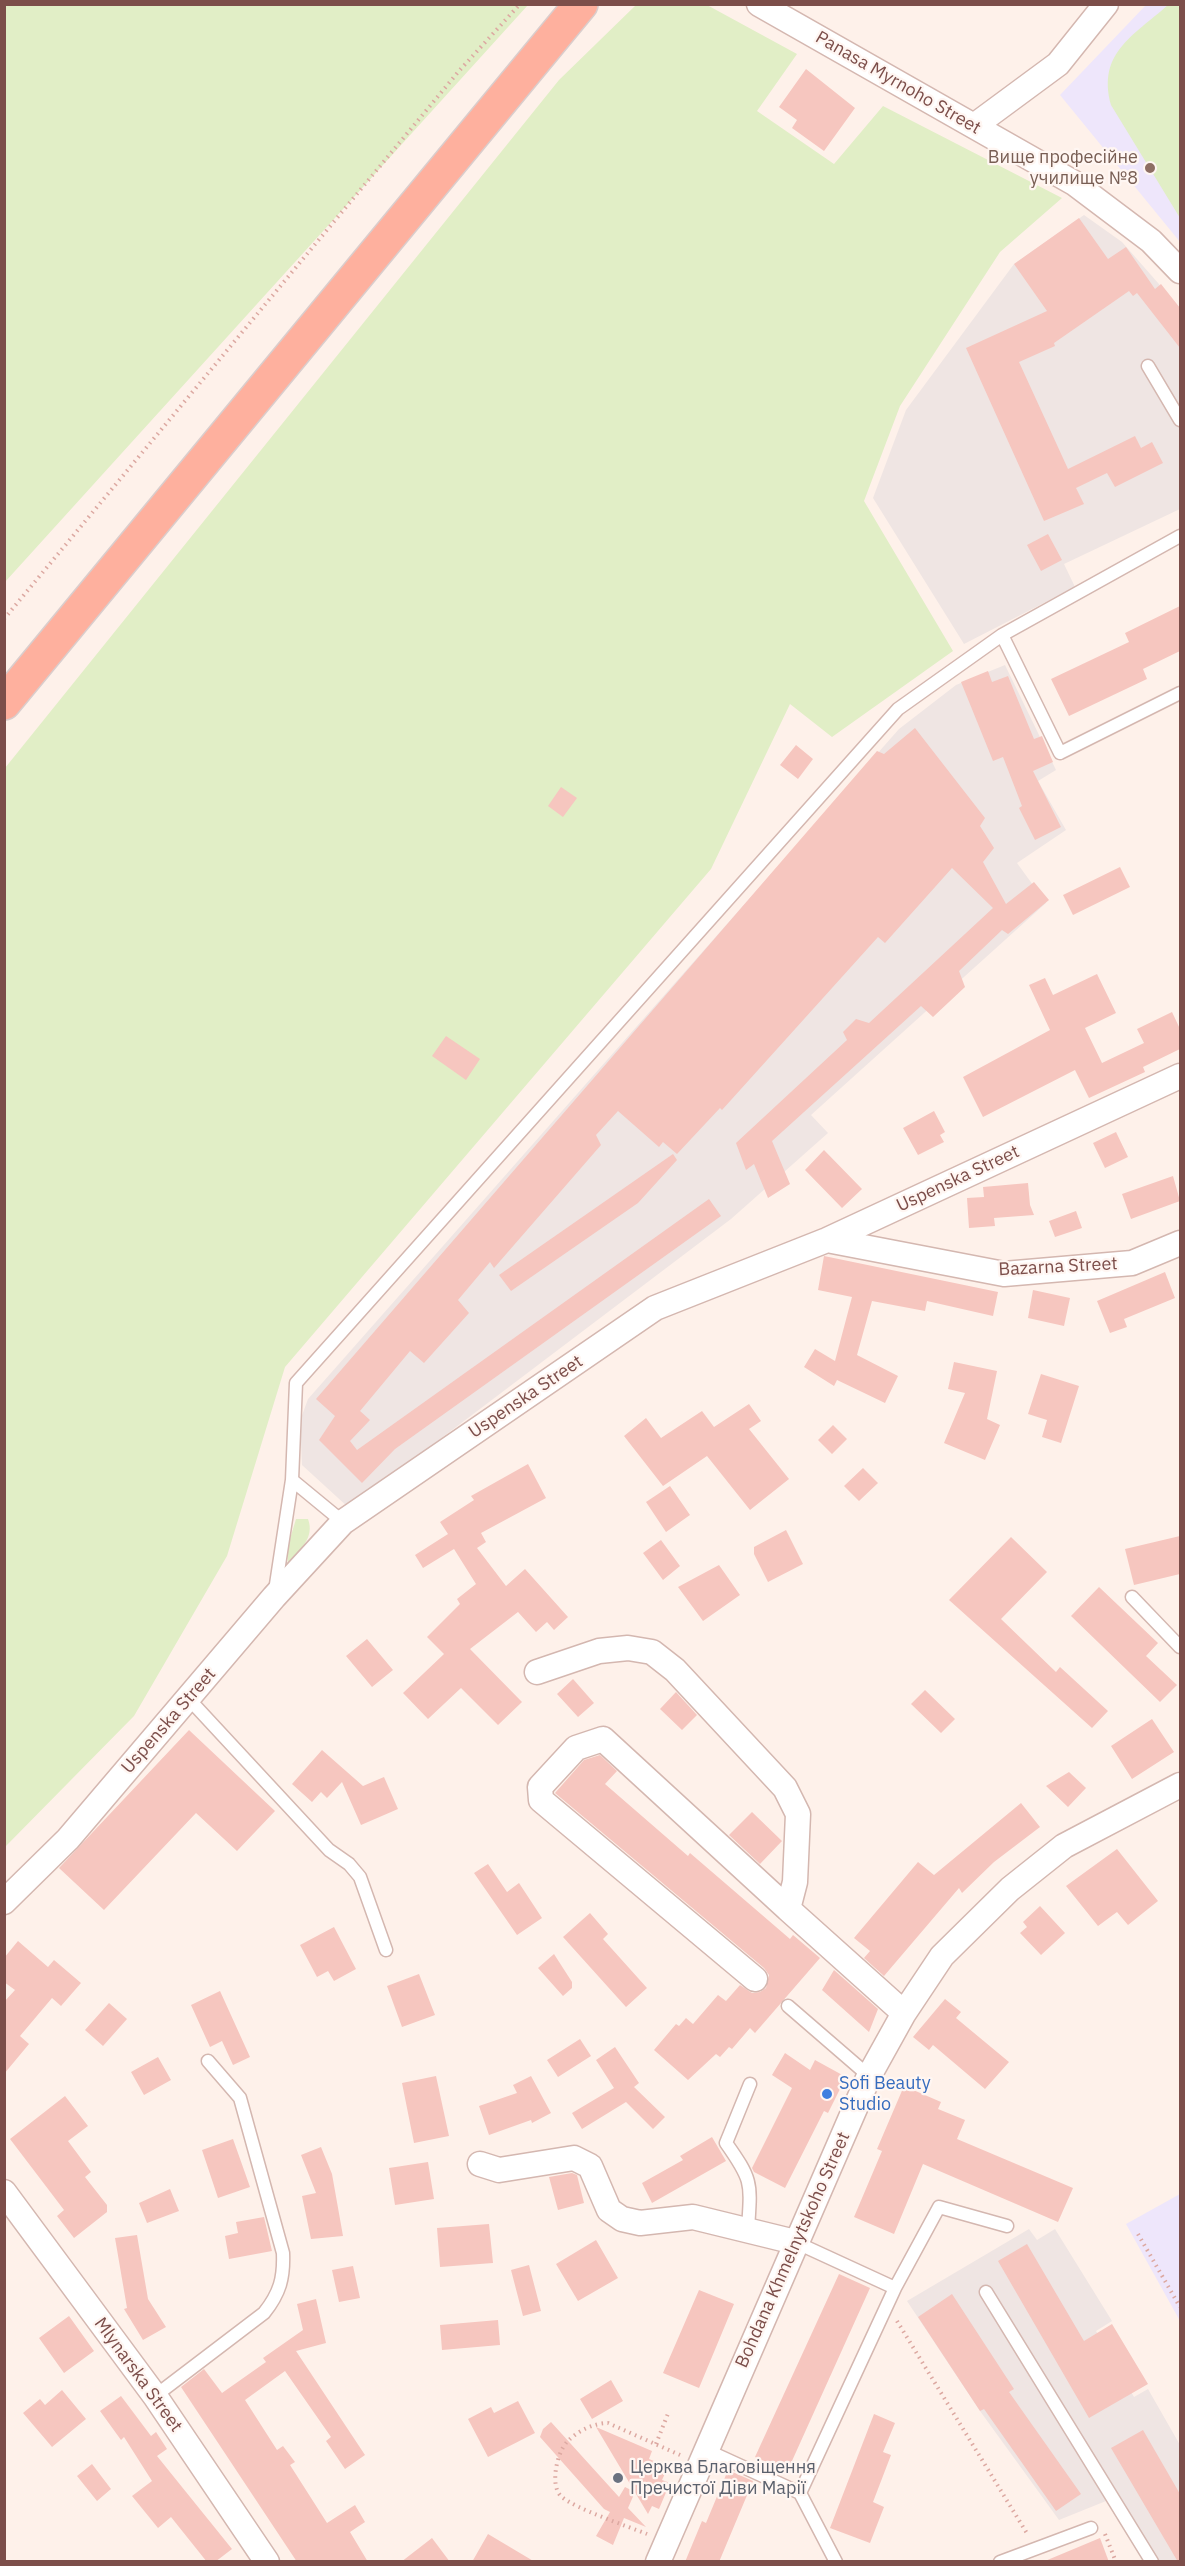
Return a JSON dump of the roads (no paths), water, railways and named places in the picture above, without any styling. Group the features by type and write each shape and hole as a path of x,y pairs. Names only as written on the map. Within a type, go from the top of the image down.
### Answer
{"highway":[{"path":"4,703 581,4"}],"street":[{"name":"Panasa Myrnoho Street","path":"759,4 1074,183 1151,241 1180,271"},
{"path":"974,126 1058,64 1106,4"},
{"name":"Uspenska Street","path":"4,1902 68,1839 274,1597 343,1522 655,1308 827,1240 1180,1076"},
{"name":"Bazarna Street","path":"827,1240 1004,1274 1132,1263 1180,1243"},
{"path":"537,1672 599,1650 628,1648 652,1652 675,1670 785,1788 798,1814 795,1882 788,1909"},
{"path":"755,1978 541,1800 540,1787 576,1748 603,1739 904,2013"},
{"name":"Bohdana Khmelnytskoho Street","path":"658,2562 695,2453 795,2242 869,2076 904,2013 942,1956 1010,1889 1064,1846 1180,1785"},
{"path":"480,2164 499,2170 574,2158 590,2166 609,2210 622,2219 640,2223 693,2217 795,2242"},
{"name":"Mlynarska Street","path":"4,2192 155,2396 267,2562"}],"lane":[{"path":"1148,366 1180,420"},
{"path":"274,1597 292,1480 296,1383 898,709 1002,635 1180,536"},
{"path":"1002,635 1060,753 1180,693"},
{"path":"292,1480 343,1522"},
{"path":"1132,1597 1180,1647"},
{"path":"188,1698 329,1850 349,1864 360,1877 386,1950"},
{"path":"788,2006 869,2076"},
{"path":"155,2396 264,2313 277,2298 284,2277 283,2253 240,2098 208,2061"},
{"path":"748,2229 750,2189 748,2173 726,2143 750,2084"},
{"path":"800,2493 895,2288 939,2207 1007,2226"},
{"path":"795,2242 895,2288"},
{"path":"986,2292 1152,2562"},
{"path":"695,2453 800,2493 836,2562"},
{"path":"1000,2562 1091,2528"}],"place":[{"name":"Вище професійне училище №8","path":"1150,168"},
{"name":"Sofi Beauty Studio","path":"827,2094"},
{"name":"Церква Благовіщення Пречистої Діви Марії","path":"618,2478"}]}
